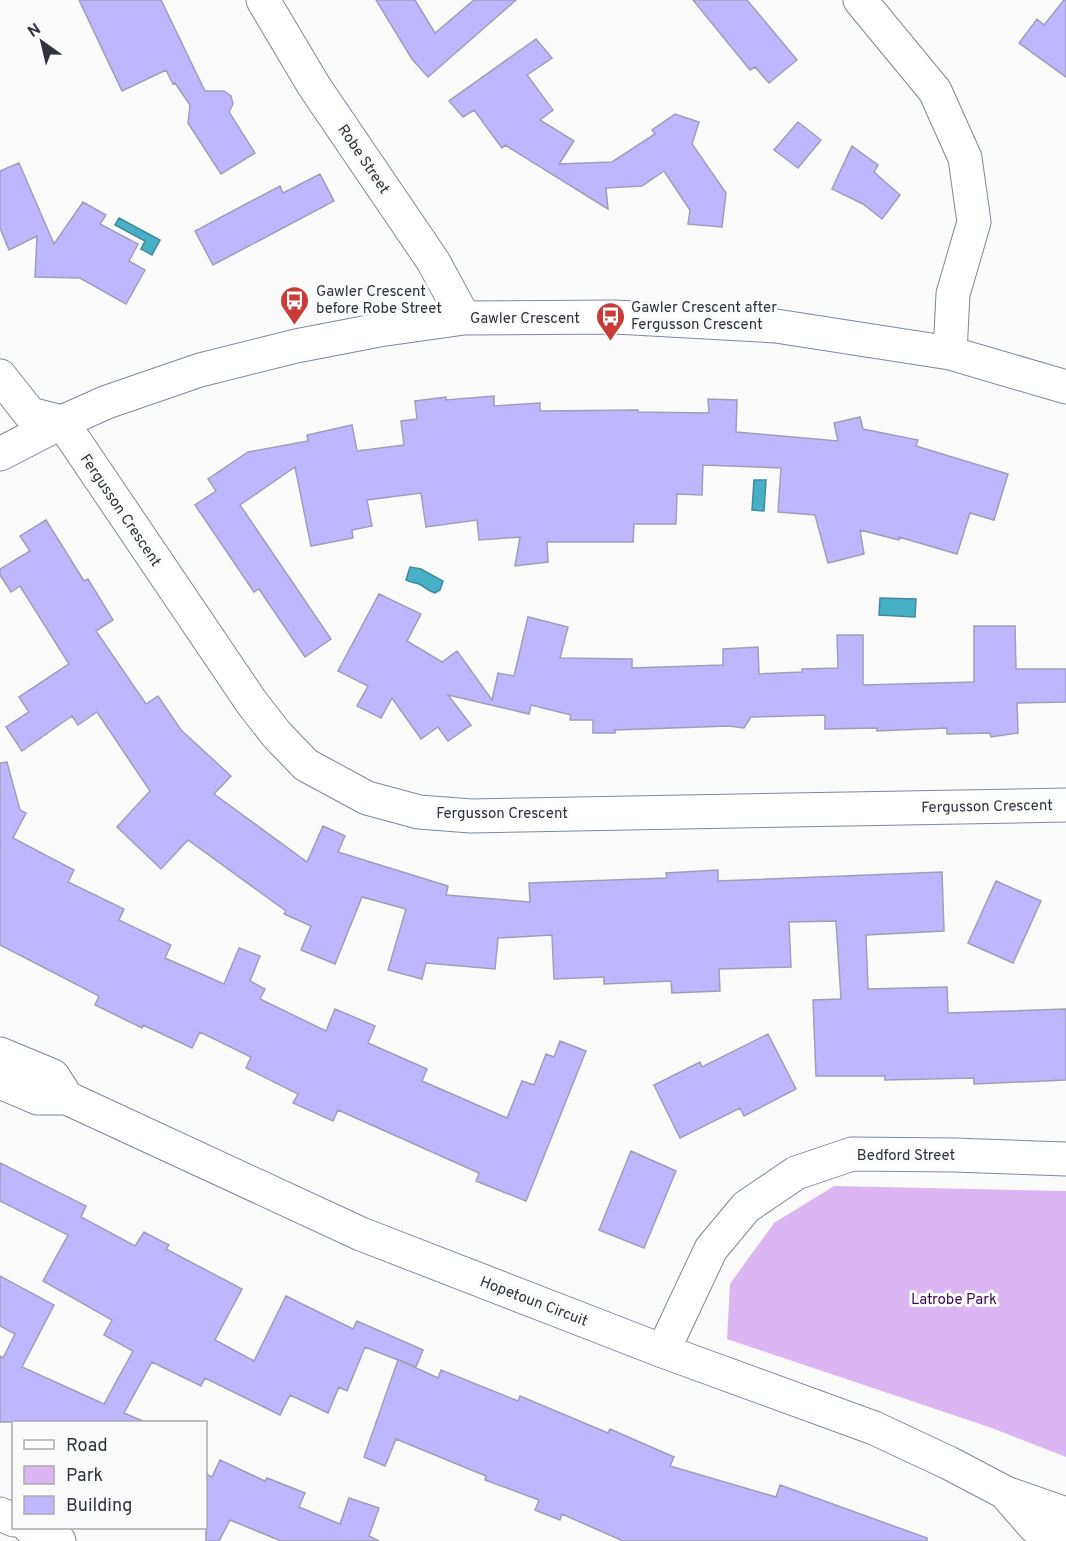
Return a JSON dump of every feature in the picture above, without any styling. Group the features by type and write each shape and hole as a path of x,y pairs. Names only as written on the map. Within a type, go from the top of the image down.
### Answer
{"street":[{"name":"Robe Street","path":"263,0 314,86 433,261 464,318"},
{"path":"860,0 935,91 966,158 974,222 953,294 950,353"},
{"name":"Gawler Crescent","path":"0,454 107,402 200,370 296,346 379,330 464,318 615,317 776,326 950,353 1066,387"},
{"path":"0,376 30,414 62,422"},
{"name":"Fergusson Crescent","path":"62,422 252,703 277,735 306,765 367,798 418,812 471,816 1066,805"},
{"name":"Hopetoun Circuit","path":"0,1053 53,1076 67,1098"},
{"name":"Hopetoun Circuit","path":"0,1083 38,1098 67,1098 361,1234 663,1351 874,1428 1006,1493 1066,1514"},
{"name":"Bedford Street","path":"663,1351 711,1249 746,1207 796,1173 852,1154 954,1155 1066,1160"},
{"name":"Hopetoun Circuit","path":"1006,1493 1034,1526 1053,1541"},
{"path":"34,1529 59,1541"}],"green space":[{"name":"Latrobe Park","path":"834,1186 1066,1191 1066,1457 989,1427 727,1339 730,1284 774,1223"}],"water":[{"path":"119,218 160,240 152,255 141,249 145,241 115,225"},
{"path":"754,480 766,480 764,511 752,510"},
{"path":"410,567 421,569 443,581 440,590 435,593 406,580"},
{"path":"880,598 916,599 915,617 879,615"}],"building":[{"path":"79,0 161,0 205,91 224,91 231,96 233,104 229,112 255,153 221,174 188,123 190,105 175,83 173,84 166,70 122,91"},
{"path":"376,0 415,0 435,33 474,0 516,0 428,77 412,59"},
{"path":"693,0 747,0 797,60 769,83 755,67 750,70"},
{"path":"1066,0 1066,77 1019,43 1037,19 1044,25"},
{"path":"536,39 552,58 527,75 553,110 540,120 574,141 559,164 612,162 655,134 652,130 675,114 699,122 692,144 726,193 722,227 688,224 690,210 664,171 642,186 606,188 608,209 505,145 502,148 474,110 463,117 449,101"},
{"path":"798,122 821,140 798,168 774,150"},
{"path":"852,146 878,165 874,172 900,195 882,219 863,204 832,189"},
{"path":"19,163 54,244 83,202 106,215 100,224 138,244 129,261 145,270 126,304 80,278 35,277 37,236 9,250 0,228 0,171"},
{"path":"320,174 334,201 213,265 195,231 280,186 283,193"},
{"path":"494,396 494,406 540,403 540,411 638,410 638,412 709,413 708,399 737,400 736,432 838,441 834,423 860,417 863,429 918,440 916,446 1008,474 994,520 970,513 957,554 899,537 899,540 860,530 864,554 828,563 815,515 778,512 781,468 703,465 702,495 677,494 676,524 634,524 633,542 547,542 548,562 515,566 520,537 479,540 477,520 426,527 421,493 367,500 372,526 352,530 353,538 311,546 295,467 240,505 331,639 305,657 259,589 254,592 195,505 216,491 208,479 248,452 308,441 307,435 352,425 357,451 404,445 401,421 417,419 415,401 446,397 446,400"},
{"path":"46,520 84,581 88,579 113,620 96,631 146,704 158,696 181,730 231,776 214,794 307,862 323,826 345,836 338,852 448,886 446,895 530,902 529,883 667,878 666,873 718,870 718,881 942,872 944,931 866,935 868,989 947,987 948,1013 1066,1009 1066,1080 974,1084 974,1078 885,1080 885,1076 816,1076 813,1000 841,999 836,921 789,922 791,967 719,969 720,991 672,993 671,981 604,984 604,977 554,979 552,935 498,938 495,969 426,963 422,979 388,970 406,909 362,897 335,964 301,950 311,926 284,914 286,911 188,840 161,869 117,827 150,791 97,712 78,725 72,716 22,751 6,727 29,712 19,697 69,664 20,586 11,592 0,575 0,569 30,551 20,536"},
{"path":"379,594 421,614 407,641 442,662 457,651 492,700 498,673 514,676 528,617 568,627 560,658 632,659 632,668 723,665 723,649 758,647 759,674 838,668 837,635 863,635 863,685 974,682 974,626 1015,626 1016,669 1066,669 1066,702 1017,703 1018,733 991,737 990,733 947,734 947,728 877,731 877,728 825,729 825,715 751,717 744,728 729,726 615,730 615,733 593,733 593,720 570,720 571,715 531,705 529,714 448,695 471,725 448,741 438,727 421,739 392,698 381,718 357,706 368,686 338,671"},
{"path":"7,762 20,810 26,813 13,838 74,870 68,882 124,909 119,920 171,945 165,958 224,984 239,948 260,956 250,981 265,989 260,999 326,1031 335,1009 375,1026 368,1043 427,1069 422,1081 507,1118 522,1081 534,1085 546,1054 554,1057 560,1041 586,1051 526,1201 476,1181 479,1173 338,1110 333,1121 293,1103 298,1094 246,1068 251,1057 200,1032 192,1048 143,1025 142,1028 95,1005 99,996 0,945 0,763"},
{"path":"996,881 1041,901 1013,963 968,943"},
{"path":"768,1034 796,1089 744,1116 740,1108 680,1138 654,1085 700,1062 702,1067"},
{"path":"631,1151 676,1171 644,1248 599,1230"},
{"path":"0,1163 86,1206 81,1217 135,1246 144,1232 169,1245 166,1249 242,1289 215,1340 254,1361 286,1296 353,1329 357,1321 423,1350 416,1367 399,1360 438,1378 441,1370 518,1401 520,1396 608,1433 610,1429 674,1457 670,1466 776,1497 780,1485 927,1538 927,1541 623,1541 562,1514 560,1520 535,1510 539,1500 485,1480 486,1476 396,1439 385,1466 364,1457 398,1360 365,1347 347,1391 339,1387 328,1413 290,1395 280,1415 205,1378 201,1386 152,1362 124,1413 143,1421 0,1422 0,1356 3,1358 15,1334 0,1326 0,1276 54,1305 22,1367 104,1404 133,1351 104,1335 112,1320 43,1281 68,1235 0,1201"},
{"path":"220,1460 265,1481 267,1478 305,1493 299,1507 340,1524 349,1498 379,1508 369,1536 379,1541 281,1541 230,1520 219,1541 206,1541 207,1474 212,1477"}],"place":[{"name":"Gawler Crescent before Robe Street","path":"295,326"},
{"name":"Gawler Crescent after Fergusson Crescent","path":"610,342"}]}
